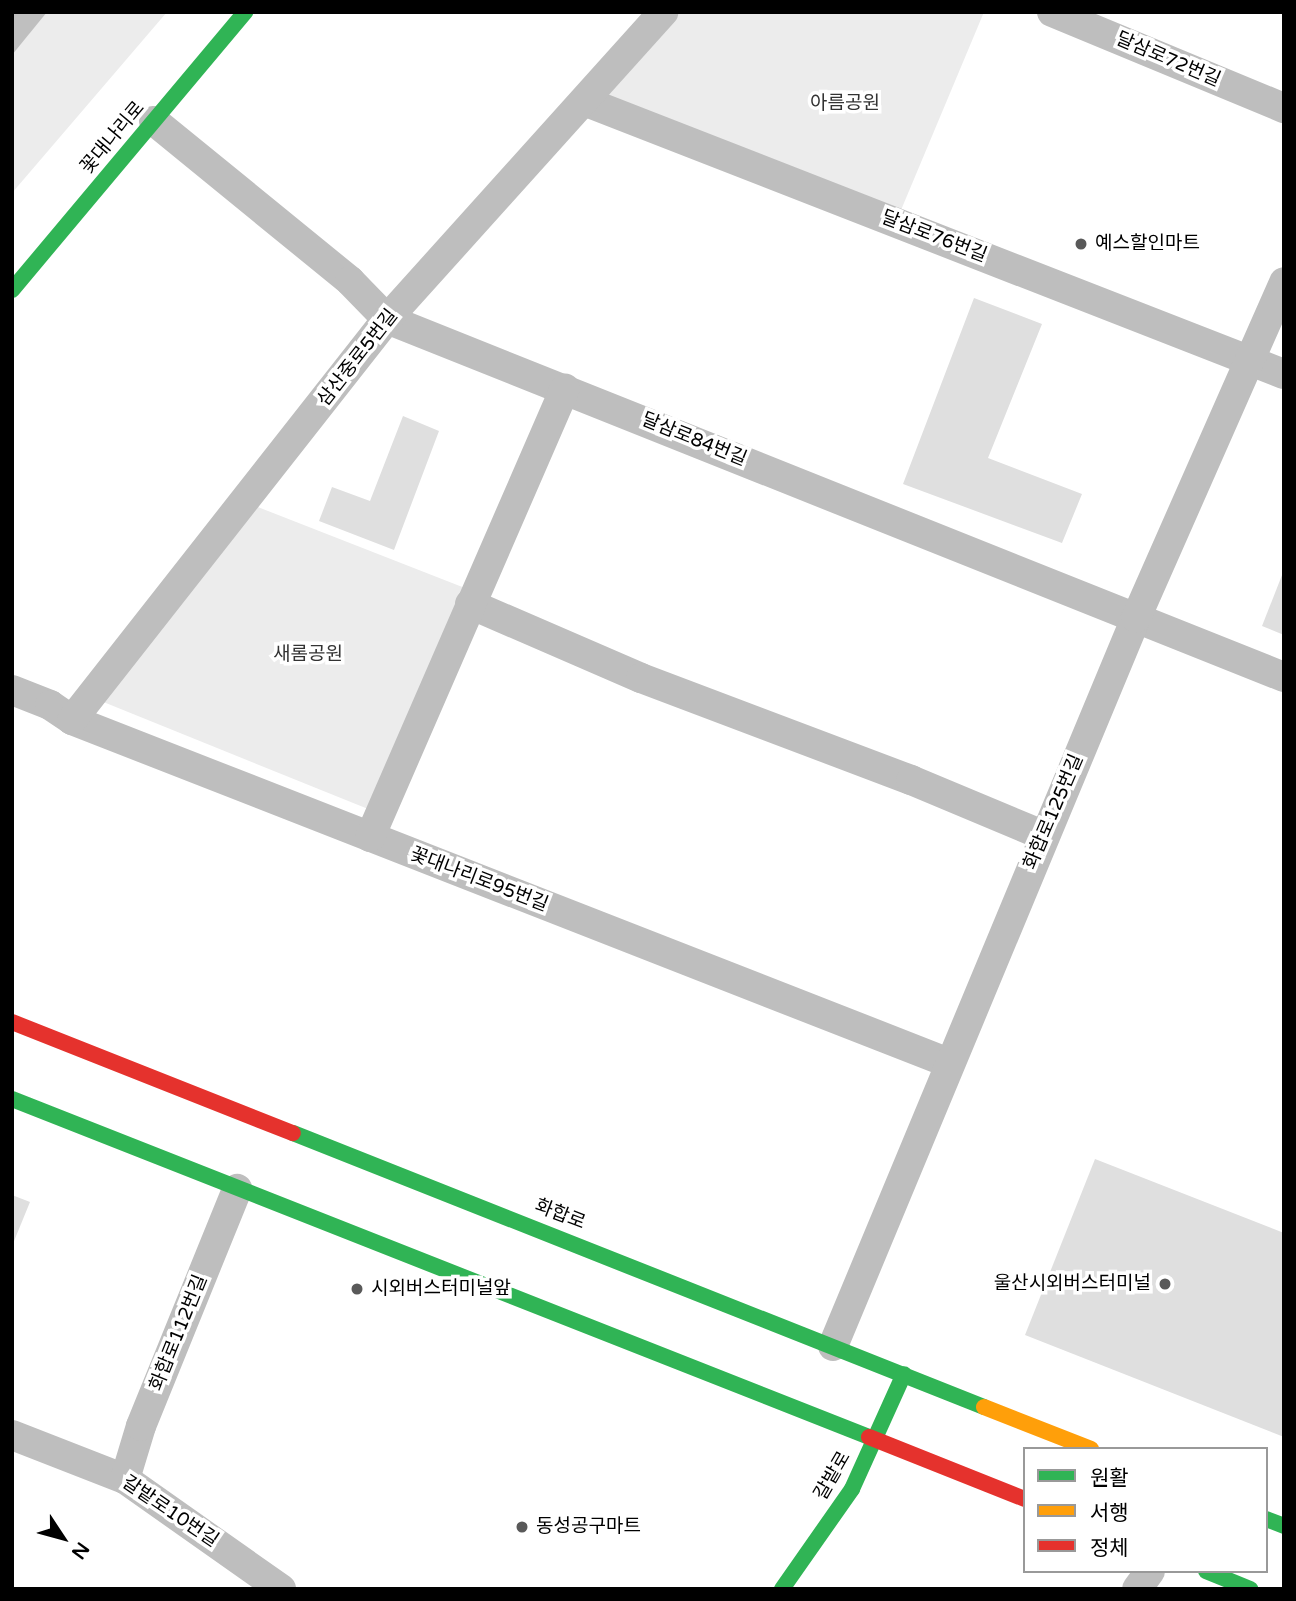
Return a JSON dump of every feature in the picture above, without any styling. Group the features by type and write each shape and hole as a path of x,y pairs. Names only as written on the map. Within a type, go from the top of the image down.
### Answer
{"main road":[{"name":"꽃대나리로","path":"12,290 245,12"},
{"name":"화합로","path":"12,1022 1086,1447"},
{"path":"12,1099 1023,1498"},
{"name":"갈밭로","path":"782,1589 845,1499 877,1441 904,1374"},
{"path":"1211,1573 1250,1589"}],"street":[{"name":"삼산중로5번길","path":"72,720 387,319 663,12"},
{"name":"달삼로72번길","path":"1052,12 1284,108"},
{"name":"달삼로76번길","path":"584,101 1284,374"},
{"name":"달삼로84번길","path":"154,121 350,281 387,319 1284,677"},
{"name":"화합로125번길","path":"833,1346 1136,618 1284,282"},
{"path":"370,837 565,389"},
{"path":"470,604 641,678 911,779 1045,836"},
{"name":"꽃대나리로95번길","path":"12,690 50,705 72,720 949,1063"},
{"name":"화합로112번길","path":"125,1479 141,1426 237,1189"},
{"name":"갈밭로10번길","path":"12,1434 125,1479 281,1589"},
{"path":"1137,1589 1149,1573"}],"green space":[{"path":"12,12 167,12 12,193"},
{"name":"아름공원","path":"672,12 984,12 896,222 596,106"},
{"name":"새롬공원","path":"245,502 470,590 378,813 91,697"}],"shaded area":[{"path":"12,12 47,12 12,55"}],"building":[{"path":"974,298 1042,324 988,458 1082,494 1062,543 903,484"},
{"path":"403,416 439,431 394,550 319,521 332,487 370,501"},
{"path":"1284,570 1284,635 1262,626"},
{"name":"울산시외버스터미널","path":"1095,1159 1284,1233 1284,1437 1025,1335"},
{"path":"12,1195 30,1202 12,1246"}],"traffic: fast":[{"path":"12,290 245,12"},
{"path":"12,1099 869,1437"},
{"path":"293,1133 984,1407"},
{"path":"782,1589 852,1489 904,1374"},
{"path":"1268,1520 1284,1526"},
{"path":"1211,1573 1250,1589"}],"traffic: slow":[{"path":"984,1407 1086,1447"}],"traffic: jam":[{"path":"12,1022 293,1133"},
{"path":"869,1437 1023,1498"}],"place":[{"name":"예스할인마트","path":"1081,244"},
{"name":"울산시외버스터미널","path":"1165,1284"},
{"name":"시외버스터미널앞","path":"357,1289"},
{"name":"동성공구마트","path":"522,1527"}]}
